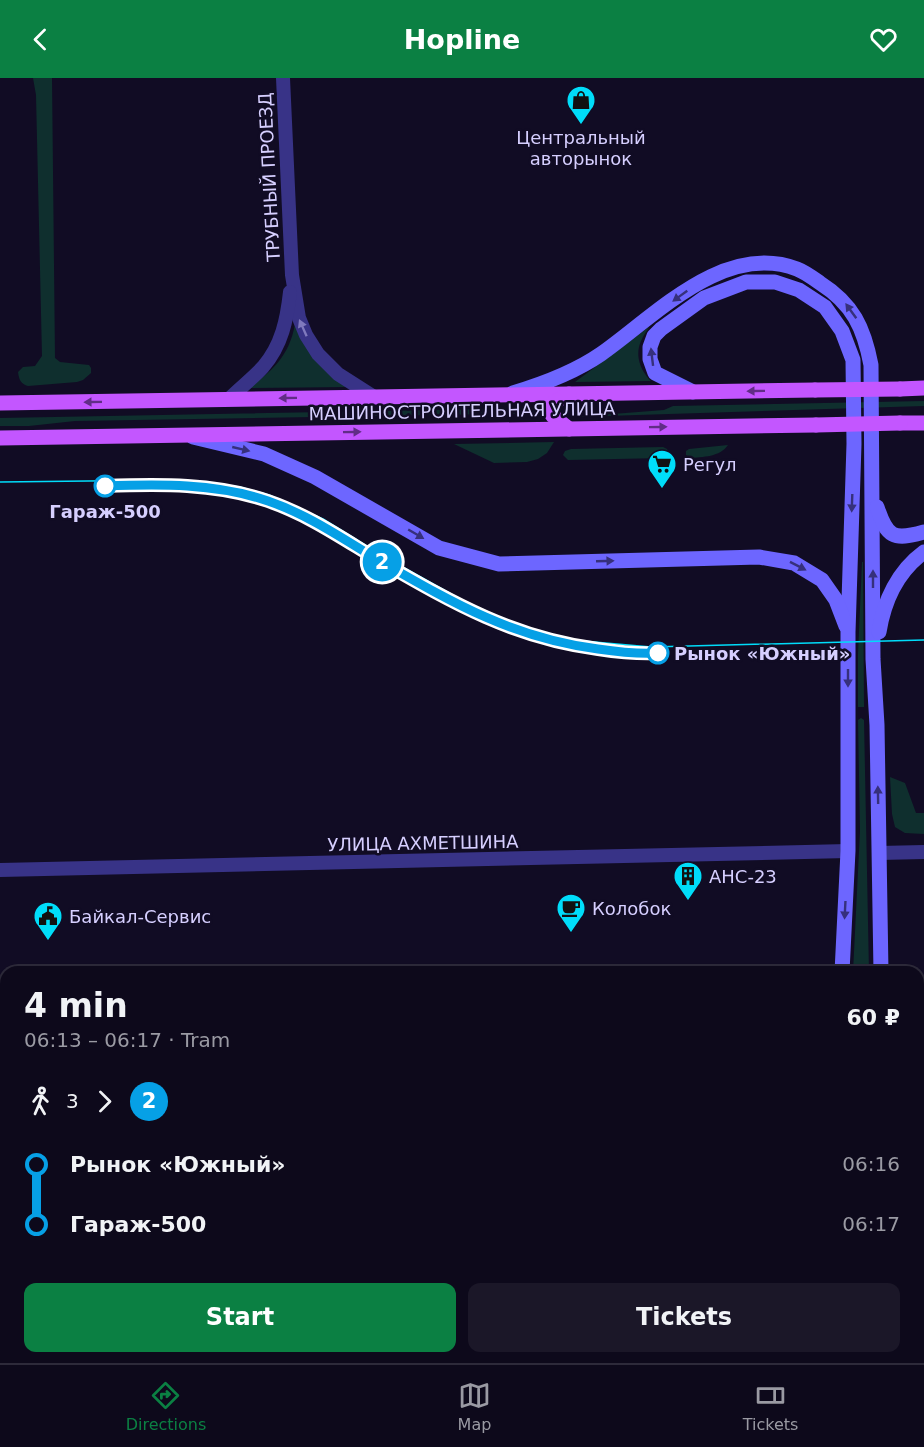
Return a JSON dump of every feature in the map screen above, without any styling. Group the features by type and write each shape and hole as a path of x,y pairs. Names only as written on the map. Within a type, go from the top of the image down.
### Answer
{"main road":[{"path":"508,395 536,386 599,356 699,282 723,270 752,264 778,264 797,269 823,284 855,315 867,346 871,365 873,658 877,725 881,966"},
{"path":"693,392 655,373 650,360 650,347 654,336 704,298 746,282 775,282 799,290 825,307 842,331 853,360 854,444 848,632 848,851 842,966"},
{"name":"МАШИНОСТРОИТЕЛЬНАЯ УЛИЦА","path":"0,403 924,388"},
{"path":"569,394 553,403 549,410 569,429"},
{"name":"МАШИНОСТРОИТЕЛЬНАЯ УЛИЦА","path":"0,438 924,423"},
{"path":"184,435 264,454 315,477 439,548 499,564 759,557 794,563 822,580 836,600 848,632"},
{"path":"873,493 886,530 895,537 909,537 924,532"},
{"path":"873,658 881,620 897,580 913,560 924,552"},
{"path":"848,724 855,714 860,712 867,714 877,725"}],"street":[{"name":"ТРУБНЫЙ ПРОЕЗД","path":"283,78 292,275"},
{"path":"292,275 299,318 318,354 338,374 374,397"},
{"path":"229,399 263,367 275,349 286,323 292,275"},
{"name":"УЛИЦА АХМЕТШИНА","path":"0,870 848,851"},
{"path":"879,853 924,852"}],"green space":[{"path":"33,78 52,78 55,358 60,362 89,365 91,373 77,382 28,386 21,381 18,372 23,367 35,366 42,356 36,95"},
{"path":"296,314 349,387 245,388 265,375 281,358 291,338"},
{"path":"649,327 638,350 638,356 641,367 651,381 575,382"},
{"path":"924,401 924,406 574,417 664,410 673,406"},
{"path":"546,408 547,413 75,421 29,426 0,426 0,418"},
{"path":"554,442 547,453 538,459 527,462 494,463 454,444"},
{"path":"728,445 711,456 689,458 686,455 689,449"},
{"path":"663,447 669,453 663,458 568,460 563,455 565,451 571,449"},
{"path":"862,562 864,707 858,707 858,654"},
{"path":"861,718 864,720 869,966 853,966 860,831 858,720"},
{"path":"890,777 905,783 916,813 924,813 924,834 905,833 895,827"}],"tram line":[{"path":"0,482 176,480 240,487 269,495 323,519 469,604 499,618 552,636 651,647 924,640"},
{"name":"2","path":"105,486 176,485 239,492 267,500 321,524 466,609 496,623 551,641 583,647 658,653"}],"place":[{"name":"Центральный авторынок","path":"581,126"},
{"name":"Гараж-500","path":"105,486"},
{"name":"Регул","path":"662,490"},
{"name":"Рынок «Южный»","path":"658,653"},
{"name":"АНС-23","path":"688,902"},
{"name":"Колобок","path":"571,934"},
{"name":"Байкал-Сервис","path":"48,942"}]}
